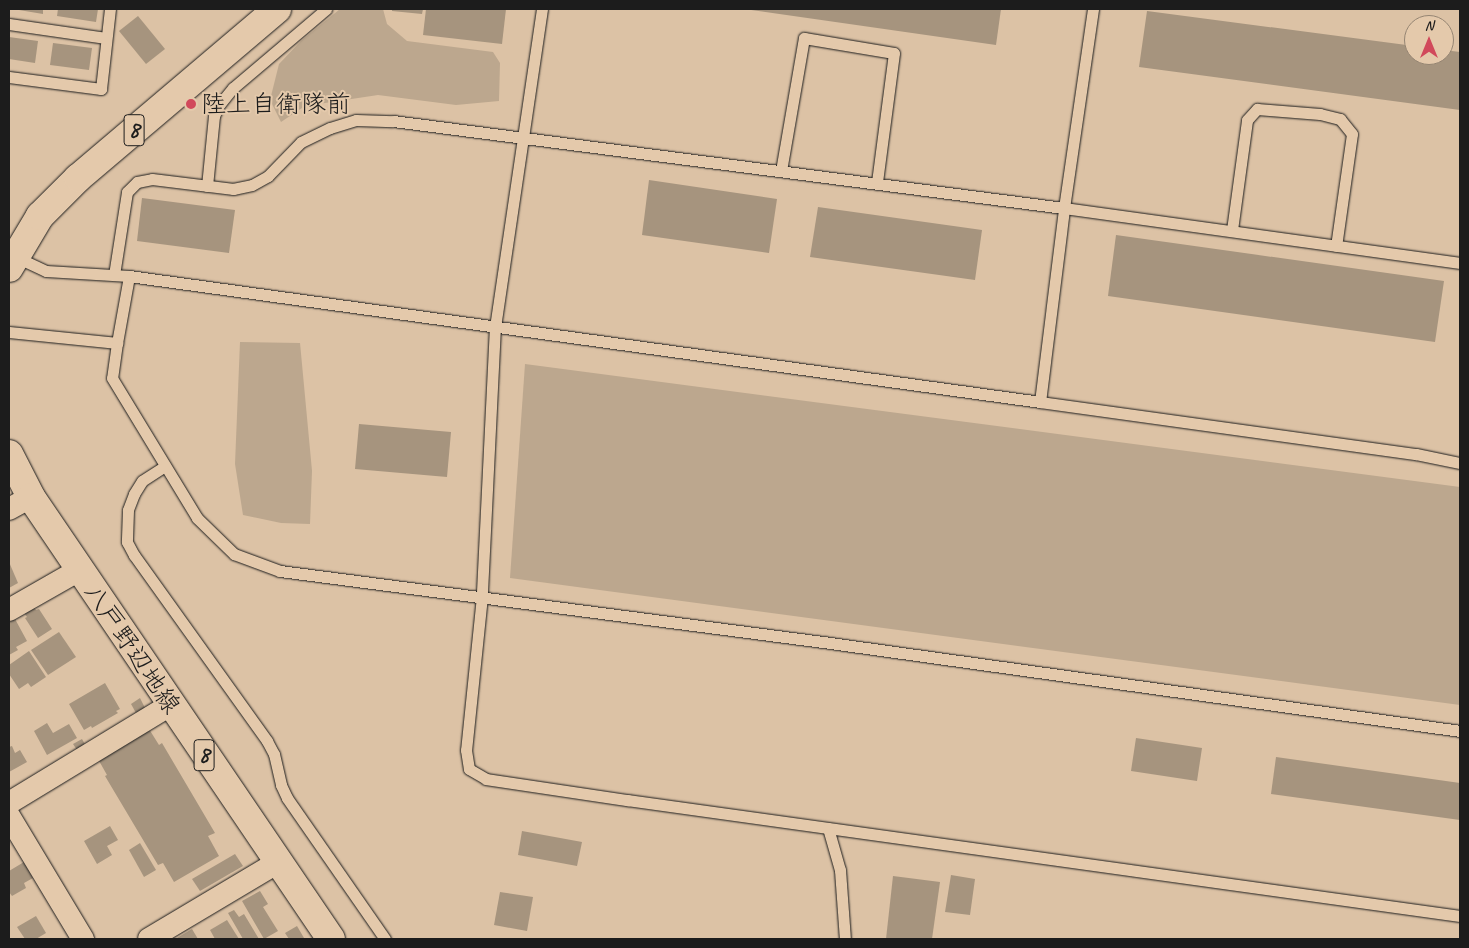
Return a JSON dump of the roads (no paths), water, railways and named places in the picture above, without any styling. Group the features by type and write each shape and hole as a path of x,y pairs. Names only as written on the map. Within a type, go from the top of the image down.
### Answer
{"main road":[{"name":"8","path":"11,262 40,216 78,178 277,9"},
{"name":"八戸野辺地線","path":"9,454 20,503 79,570 331,939"}],"street":[{"path":"9,610 79,570"},
{"path":"9,803 170,705"},
{"path":"9,816 83,939"},
{"path":"149,939 278,862"}],"lane":[{"path":"9,77 100,89 110,9"},
{"path":"207,186 214,116 220,105 233,88 326,9"},
{"path":"542,9 495,326 482,596 466,750 468,769 486,779 1460,916"},
{"path":"1040,402 1064,208 1093,9"},
{"path":"9,24 106,38"},
{"path":"781,171 804,38 894,53 877,183"},
{"path":"1232,230 1247,120 1257,109 1320,114 1340,119 1352,134 1336,246"},
{"path":"114,275 126,192 137,182 152,179 233,189 252,185 268,176 301,142 330,128 356,120 393,121 877,183 1232,230 1460,263"},
{"path":"11,262 46,271 129,276 1416,454 1460,463"},
{"path":"129,276 112,378 197,518 234,554 280,571 482,596 1199,693 1460,731"},
{"path":"9,332 117,343"},
{"path":"165,466 142,481 134,494 128,510 126,542 267,741 274,754 281,784 287,798 385,939"},
{"path":"828,828 840,870 845,939"}],"place":[{"name":"陸上自衛隊前","path":"191,104"}]}
